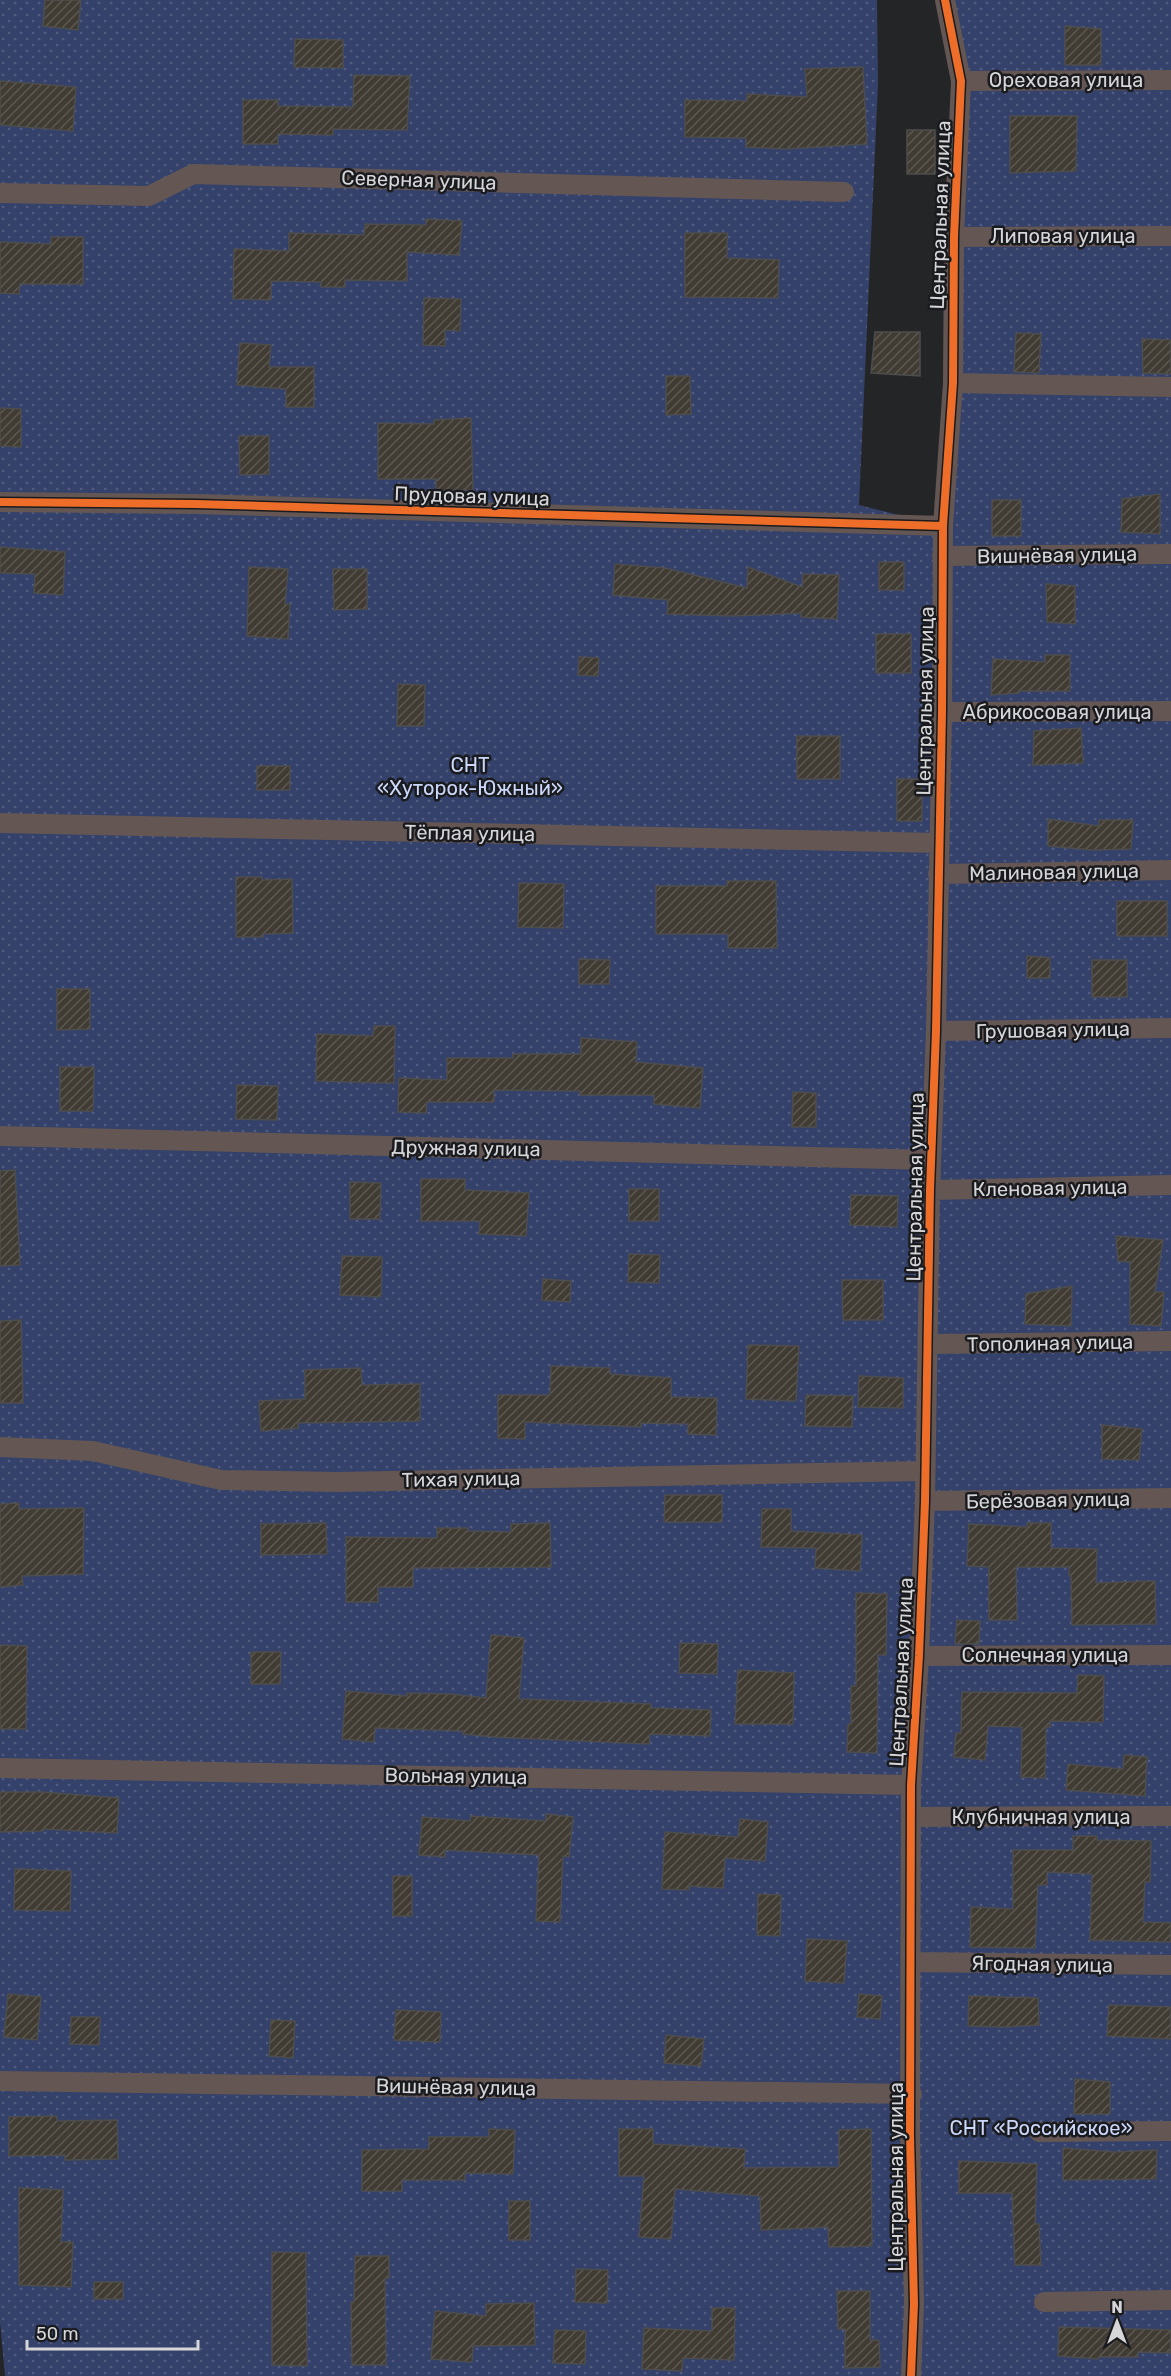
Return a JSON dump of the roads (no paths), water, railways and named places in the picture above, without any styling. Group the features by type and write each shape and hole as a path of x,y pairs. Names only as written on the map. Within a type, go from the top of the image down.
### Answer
{"street":[{"name":"Центральная улица","path":"911,2376 914,2304 910,2135 913,1962 911,1817 925,1502 929,1344 930,1190 936,1031 942,712 942,556 953,383 954,237 961,81 945,0"},
{"name":"Ореховая улица","path":"961,81 1171,80"},
{"name":"Северная улица","path":"0,192 149,196 193,174 844,192"},
{"name":"Липовая улица","path":"954,237 1171,236"},
{"path":"953,383 1171,387"},
{"name":"Прудовая улица","path":"0,502 196,504 943,526"},
{"name":"Вишнёвая улица","path":"942,556 1171,554"},
{"name":"Абрикосовая улица","path":"942,712 1171,711"},
{"name":"Тёплая улица","path":"0,823 939,843"},
{"name":"Малиновая улица","path":"938,874 1171,870"},
{"name":"Грушовая улица","path":"936,1031 1171,1028"},
{"name":"Дружная улица","path":"0,1136 931,1161"},
{"name":"Кленовая улица","path":"930,1190 1171,1185"},
{"name":"Тополиная улица","path":"929,1344 1171,1341"},
{"name":"Тихая улица","path":"0,1448 93,1450 221,1480 338,1482 925,1471"},
{"name":"Берёзовая улица","path":"925,1502 1171,1498"},
{"name":"Солнечная улица","path":"919,1656 1171,1655"},
{"name":"Вольная улица","path":"0,1768 912,1785"},
{"name":"Клубничная улица","path":"911,1817 1171,1816"},
{"name":"Ягодная улица","path":"913,1962 1171,1965"},
{"name":"Вишнёвая улица","path":"0,2081 912,2094"},
{"path":"1039,2132 1171,2131"},
{"path":"1044,2302 1171,2300"}],"park label":[{"name":"СНТ «Хуторок-Южный»","path":"470,776"},
{"name":"СНТ «Российское»","path":"1041,2128"}]}
